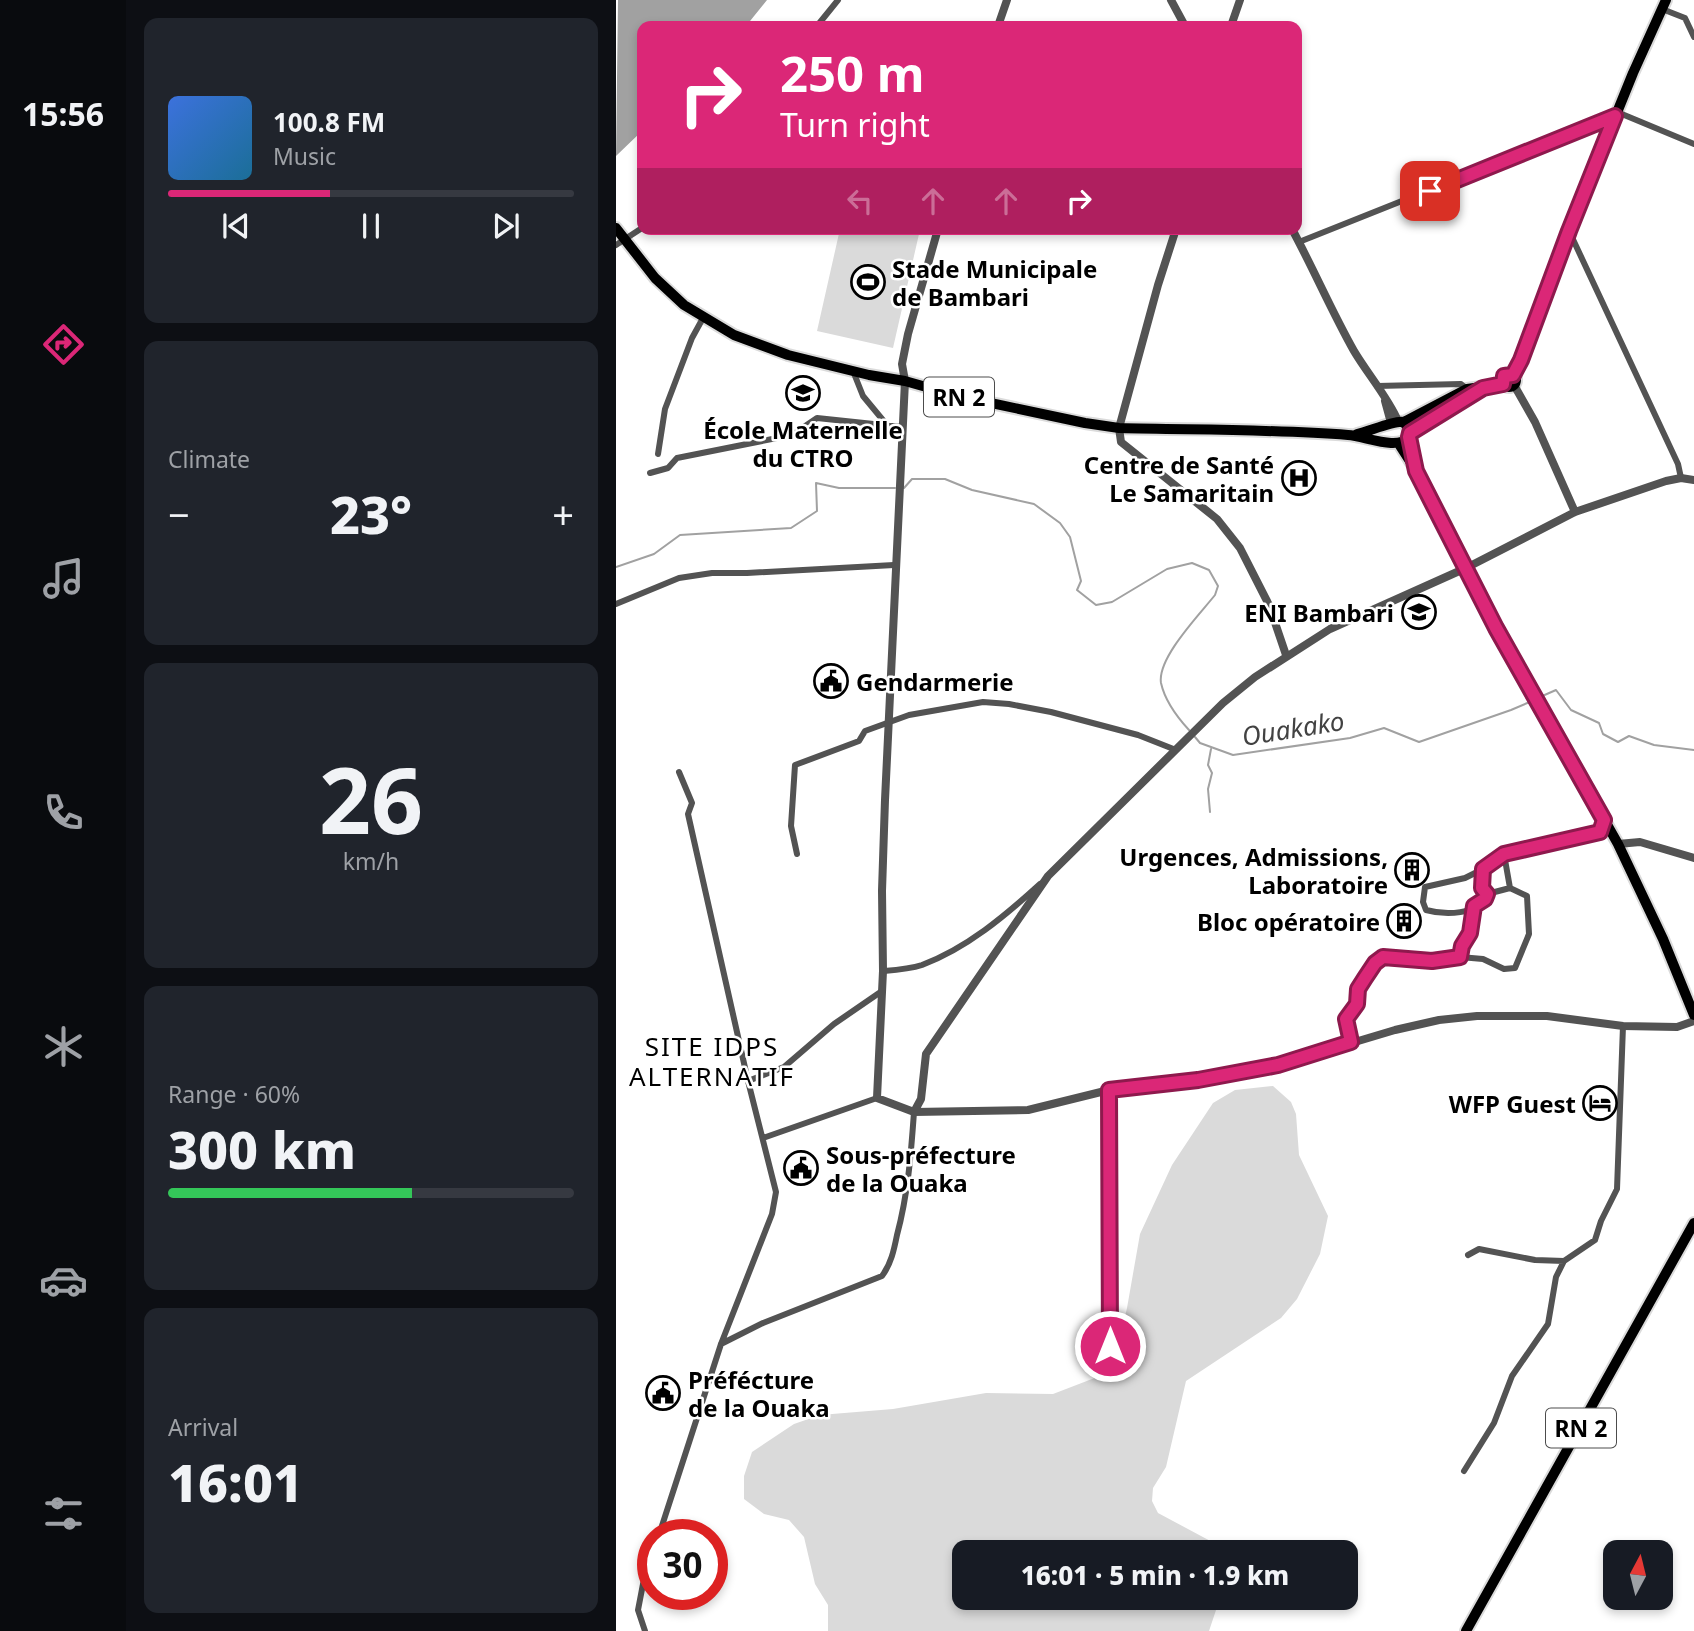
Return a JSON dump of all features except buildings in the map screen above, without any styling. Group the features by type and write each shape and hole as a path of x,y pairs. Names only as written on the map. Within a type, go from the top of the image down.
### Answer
{"main road":[{"path":"1664,5 1616,114 1521,360 1510,381 1469,393 1399,431 1416,471 1496,628 1618,844 1663,939 1694,1015"},
{"name":"RN 2","path":"616,228 620,243 684,305 734,335 788,355 905,381 958,396 1119,428 1351,435 1399,431"},
{"name":"RN 2","path":"1351,435 1399,431"},
{"name":"RN 2","path":"1466,1631 1694,1223"}],"street":[{"path":"821,21 838,0"},
{"path":"1000,21 1006,0"},
{"path":"1171,0 1182,21"},
{"path":"1233,21 1240,0"},
{"path":"1664,5 1685,18 1694,37"},
{"path":"1299,242 1616,114 1694,144"},
{"path":"620,243 637,231"},
{"path":"1569,231 1678,464 1681,478"},
{"path":"877,1098 894,565 905,381 902,364 936,235"},
{"path":"1174,235 1119,428 1121,442 1217,519 1240,548 1269,606 1286,655"},
{"path":"1295,235 1355,352 1385,401 1393,409 1399,431"},
{"path":"658,454 665,409 692,338 703,318"},
{"path":"853,371 863,396 887,425"},
{"path":"1510,381 1535,422 1575,512"},
{"path":"1377,386 1461,384 1469,393"},
{"path":"650,473 668,468 677,458 792,435 817,418 902,426"},
{"path":"883,971 920,966 962,946 1007,913 1187,741 1223,703 1286,655 1330,629 1466,568 1575,512 1666,481 1681,478 1694,480"},
{"path":"616,604 679,578 712,573 894,565"},
{"path":"797,854 791,826 795,765 859,741 865,731 908,715 983,702 1009,704 1138,735 1177,750"},
{"path":"664,1519 721,1344 775,1203 776,1192 748,1081 688,814 692,803 679,772"},
{"path":"1487,894 1485,899 1474,906 1454,914 1426,910 1423,902 1425,887 1465,878 1504,854 1600,832 1604,820"},
{"path":"1618,844 1640,842 1694,858"},
{"path":"1504,854 1510,888"},
{"path":"1483,869 1482,888 1487,894"},
{"path":"721,1344 763,1323 882,1276 889,1266 905,1205 914,1112 921,1098 926,1054 1048,876"},
{"path":"1351,1042 1346,1019 1357,1004 1358,989 1375,963 1383,957 1432,961 1460,957 1483,959 1504,970 1515,968 1529,934 1527,896 1510,888 1487,894"},
{"path":"1460,957 1462,946 1470,933 1474,906"},
{"path":"748,1081 784,1068 834,1024 882,991"},
{"path":"763,1138 877,1098 914,1112 1028,1110 1109,1090 1198,1080 1278,1065 1351,1042 1439,1020 1477,1016 1547,1016 1623,1026 1677,1027 1694,1021"},
{"path":"1464,1471 1494,1423 1512,1376 1548,1324 1556,1277 1564,1261 1595,1240 1617,1189 1623,1026"},
{"path":"1109,1090 1110,1346"},
{"path":"1468,1255 1479,1248 1535,1260 1564,1261"},
{"path":"638,1610 645,1631"}],"shaded area":[{"path":"618,0 767,0 750,21 637,21 637,136 616,156"},
{"name":"Stade Municipale de Bambari","path":"839,235 919,235 893,348 817,331"},
{"path":"1273,1086 1291,1102 1296,1114 1299,1155 1328,1216 1320,1254 1297,1299 1281,1318 1186,1381 1166,1467 1153,1488 1152,1501 1158,1513 1209,1540 952,1540 952,1610 1216,1610 1209,1631 828,1631 828,1605 815,1584 804,1537 789,1520 764,1514 744,1499 744,1476 752,1452 794,1424 820,1415 893,1409 986,1393 1053,1394 1105,1374 1117,1351 1140,1234 1172,1165 1213,1103 1235,1090"}],"waterway":[{"name":"Ouakako","path":"904,488 912,479 945,479 972,490 1034,504 1060,523 1070,537 1081,581 1077,590 1096,605 1112,602 1167,569 1192,563 1209,570 1218,586 1215,595 1172,649 1162,673 1161,683 1165,696 1189,730"},
{"name":"Ouakako","path":"616,567 654,554 680,535 791,528 817,511 816,483 839,488 895,488"},
{"name":"Ouakako","path":"1540,697 1556,690 1571,710 1599,723 1603,734 1618,742 1629,736 1654,745 1694,750"},
{"name":"Ouakako","path":"1195,737 1200,743 1233,755 1350,738 1384,728 1419,742 1532,701"},
{"path":"1210,812 1208,789 1212,773 1208,765 1211,749"}],"place":[{"name":"Stade Municipale de Bambari","path":"868,282"},
{"name":"École Maternelle du CTRO","path":"803,393"},
{"name":"Centre de Santé Le Samaritain","path":"1299,478"},
{"name":"ENI Bambari","path":"1419,612"},
{"name":"Gendarmerie","path":"831,681"},
{"name":"Urgences, Admissions, Laboratoire","path":"1412,870"},
{"name":"Bloc opératoire","path":"1404,921"},
{"name":"WFP Guest","path":"1600,1103"},
{"name":"Sous-préfecture de la Ouaka","path":"801,1168"},
{"name":"Préfécture de la Ouaka","path":"663,1393"}],"district":[{"name":"SITE IDPS ALTERNATIF","path":"712,1061"}],"route":[{"path":"1110,1346 1109,1090 1198,1080 1278,1065 1351,1042 1346,1019 1357,1004 1358,989 1375,963 1383,957 1432,961 1460,957 1462,946 1470,933 1474,906 1485,899 1487,894 1482,888 1483,869 1504,854 1600,832 1604,820 1496,628 1416,471 1409,437 1410,433 1451,407 1483,388 1503,384 1504,376 1513,375 1615,116 1430,191"}]}
